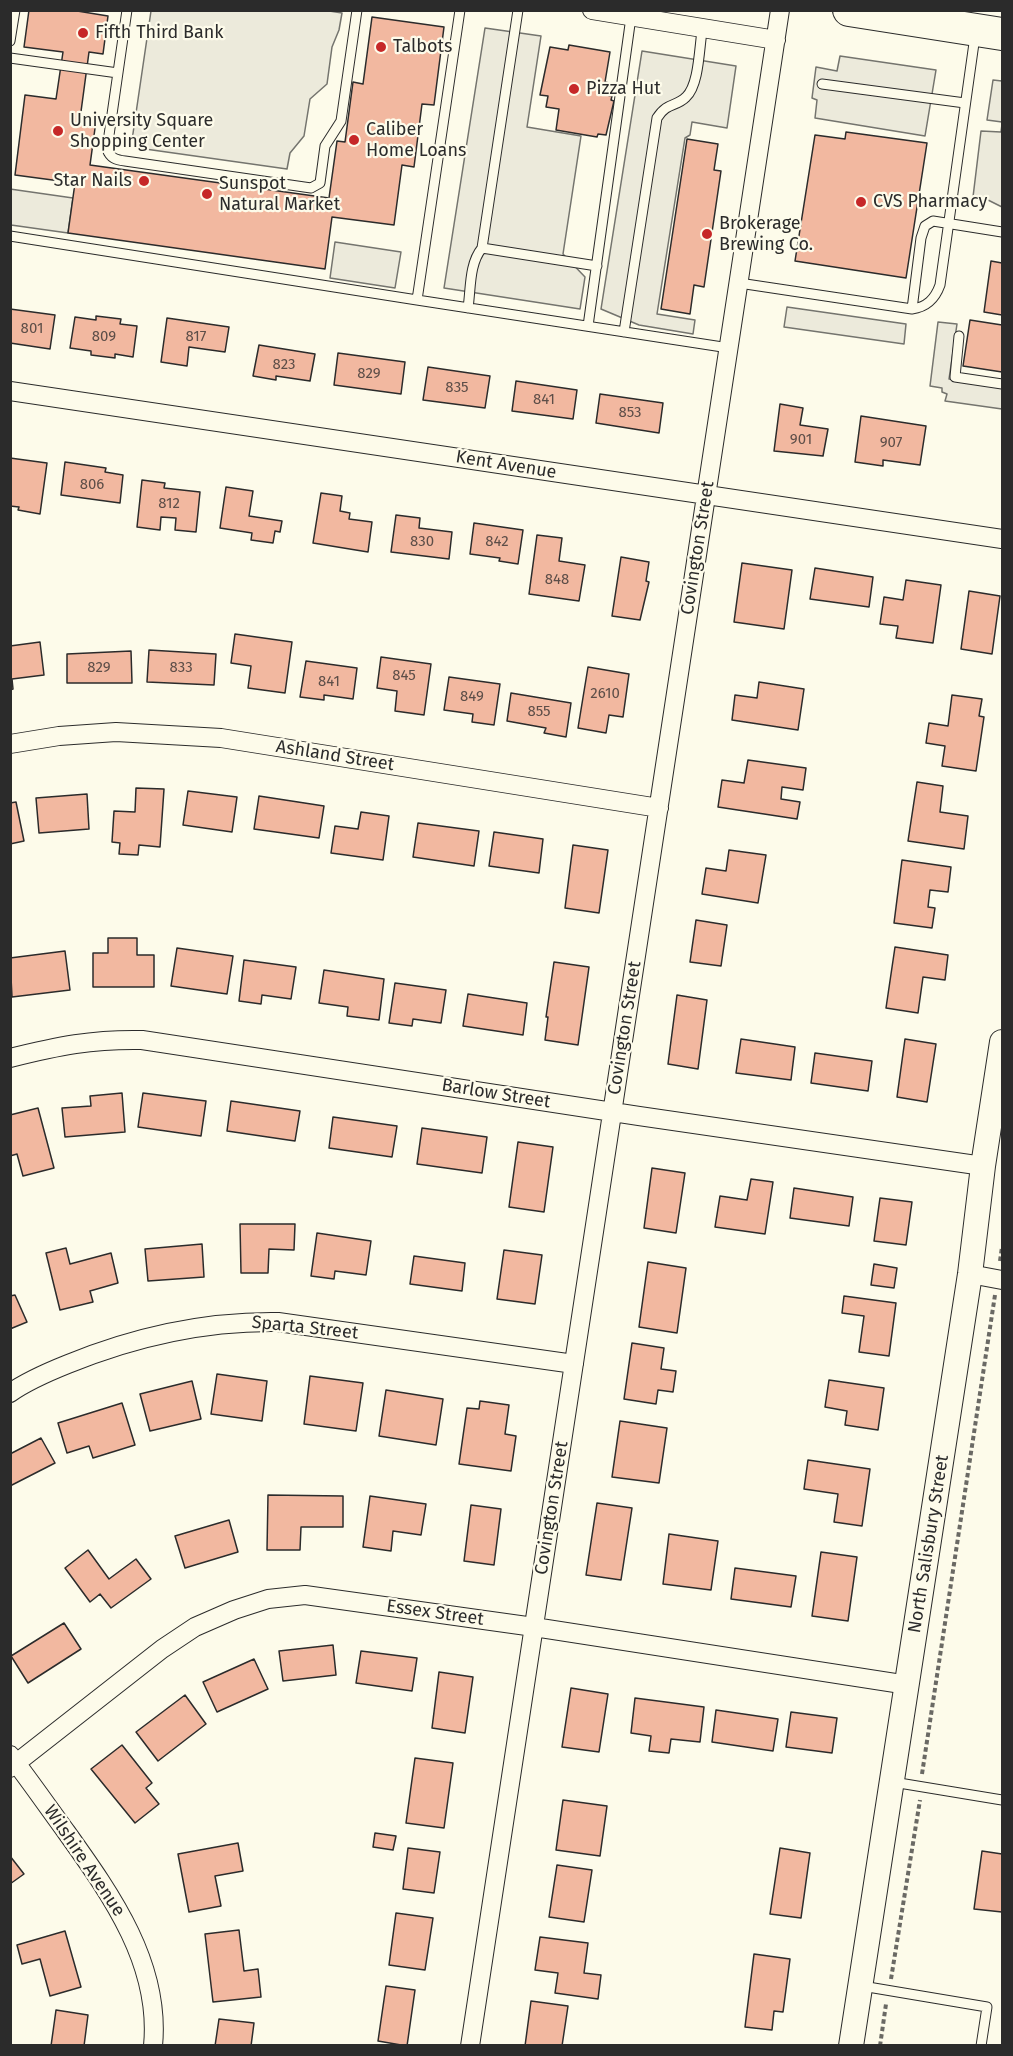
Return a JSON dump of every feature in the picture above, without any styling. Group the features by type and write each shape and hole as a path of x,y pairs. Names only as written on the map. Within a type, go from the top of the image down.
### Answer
{"highway":[{"path":"849,10 989,32"}],"street":[{"path":"592,10 776,40"},
{"name":"Covington Street","path":"470,2046 780,10"},
{"name":"Kent Avenue","path":"10,391 1002,539"},
{"name":"Ashland Street","path":"10,744 59,736 116,732 221,738 659,808"},
{"name":"Barlow Street","path":"10,1058 90,1041 142,1040 983,1166"},
{"name":"North Salisbury Street","path":"851,2046 970,1274 983,1166 1002,1042"},
{"path":"970,1274 1002,1280"},
{"name":"Sparta Street","path":"10,1394 53,1370 94,1353 148,1337 242,1322 278,1322 574,1364"},
{"name":"Essex Street","path":"12,1762 162,1649 195,1627 234,1610 268,1599 305,1594 908,1685"},
{"name":"Wilshire Avenue","path":"12,1762 92,1868 130,1931 145,1971 153,2006 153,2046"}],"lane":[{"path":"10,41 15,10"},
{"path":"127,10 106,149 109,155 116,160 311,188 320,183 325,146 341,121 357,10"},
{"path":"417,300 460,10"},
{"path":"468,308 473,263 482,248 518,10"},
{"path":"588,326 631,17"},
{"path":"624,332 657,118 669,105 682,101 694,87 702,27"},
{"path":"739,283 912,309 921,308 936,294 940,285 965,103 989,32"},
{"path":"10,58 118,73"},
{"path":"822,84 965,103"},
{"path":"912,309 921,238 925,226 933,221 1002,232"},
{"path":"10,236 729,348"},
{"path":"482,248 597,266"},
{"path":"959,336 955,377 1002,384"},
{"path":"890,1782 1002,1800"},
{"path":"859,1986 987,2007 981,2046"}],"path":[{"path":"1001,1254 1002,1247"},
{"path":"923,1763 993,1306"},
{"path":"892,1973 920,1805"},
{"path":"880,2046 885,2012"}],"shaded area":[{"path":"323,10 342,13 339,30 332,47 327,84 310,99 304,136 290,153 287,169 131,147 151,11"},
{"path":"485,28 541,36 527,127 581,136 563,254 585,277 580,309 444,288"},
{"path":"642,51 736,66 727,128 692,122 690,135 685,138 657,314 695,320 693,334 639,325 601,309"},
{"path":"840,56 936,70 925,136 815,118 817,100 812,98 816,67 837,71"},
{"path":"993,80 1002,81 1002,122 987,120"},
{"path":"1002,124 1002,207 988,200 973,197 981,131 1001,132"},
{"path":"10,189 73,198 68,233 11,225"},
{"path":"335,242 401,252 395,288 330,278"},
{"path":"787,307 906,324 904,344 784,327"},
{"path":"938,322 957,324 949,379 1002,388 1002,409 945,401 947,394 942,392 942,388 930,386"}],"building":[{"name":"University Square Shopping Center","path":"29,10 71,10 108,16 103,54 89,52 80,119 96,121 90,165 329,198 337,141 345,142 353,82 363,84 372,17 444,27 434,105 422,104 414,167 402,165 394,225 332,217 325,269 68,233 75,183 15,175 25,95 56,99 63,52 24,47"},
{"name":"Pizza Hut","path":"569,45 610,52 605,82 609,83 606,95 612,96 611,100 614,101 606,135 598,134 597,137 556,130 559,109 546,107 548,96 540,95 550,47 568,50"},
{"name":"CVS Pharmacy","path":"846,132 927,143 906,278 795,261 815,135 845,139"},
{"path":"687,139 718,144 714,170 721,171 704,287 694,285 690,314 661,309"},
{"path":"991,261 1002,263 1002,315 984,312"},
{"path":"10,309 55,315 50,349 10,343"},
{"path":"96,316 121,319 120,324 137,326 133,357 115,354 115,358 91,355 91,351 70,348 75,317 96,320"},
{"path":"167,318 229,327 225,352 189,347 187,366 161,362"},
{"path":"970,320 1002,325 1002,372 963,366"},
{"path":"259,345 315,354 310,381 276,376 276,380 253,376"},
{"path":"338,353 405,362 401,394 334,385"},
{"path":"428,367 490,376 485,408 423,400"},
{"path":"516,381 577,390 573,419 512,411"},
{"path":"600,394 663,403 659,433 596,423"},
{"path":"780,404 803,408 800,425 828,429 823,456 774,451"},
{"path":"861,416 926,426 920,465 883,460 883,466 855,462"},
{"path":"10,458 47,463 40,514 18,510 19,507 10,506"},
{"path":"65,462 106,468 105,472 123,475 120,503 61,495"},
{"path":"142,480 165,483 164,488 200,492 196,532 175,530 176,518 161,517 160,530 137,527"},
{"path":"226,487 253,491 249,516 282,521 280,532 275,531 273,543 251,540 252,533 220,528"},
{"path":"321,493 342,496 340,511 350,513 349,519 372,522 368,552 313,543"},
{"path":"396,515 420,518 419,528 452,532 449,559 391,552"},
{"path":"474,523 523,530 518,564 499,561 500,558 470,554"},
{"path":"537,535 562,538 559,561 585,565 579,601 529,594"},
{"path":"621,557 649,562 646,581 649,582 640,620 612,616"},
{"path":"742,563 792,570 784,629 734,622"},
{"path":"815,568 873,577 869,607 810,599"},
{"path":"906,580 941,585 933,643 896,638 898,626 880,624 884,597 903,600"},
{"path":"969,591 1000,596 992,654 961,649"},
{"path":"235,634 292,642 285,693 248,688 251,666 231,663"},
{"path":"40,642 44,675 12,679 13,689 10,690 10,646"},
{"path":"149,650 216,654 214,685 147,682"},
{"path":"131,651 132,683 67,683 67,654"},
{"path":"381,657 431,664 424,715 395,711 397,691 377,688"},
{"path":"306,661 357,668 353,699 324,695 324,700 300,697"},
{"path":"588,667 629,674 623,717 609,715 606,733 578,728"},
{"path":"449,677 500,684 494,725 472,722 473,714 444,710"},
{"path":"759,682 804,689 798,730 732,720 735,695 757,698"},
{"path":"511,693 571,703 566,737 544,733 546,728 507,721"},
{"path":"952,695 982,699 979,716 984,717 976,771 942,766 945,746 926,743 929,723 948,726"},
{"path":"748,760 806,768 803,790 782,787 781,799 800,802 797,819 718,807 722,780 744,783"},
{"path":"917,782 943,786 940,812 968,816 964,849 908,841"},
{"path":"136,788 164,789 160,847 139,845 138,855 119,854 120,843 112,842 114,811 135,812"},
{"path":"188,791 237,797 232,832 183,825"},
{"path":"87,794 89,829 39,833 36,798"},
{"path":"259,796 324,806 319,838 254,829"},
{"path":"16,802 24,841 10,844 10,803"},
{"path":"361,812 389,816 383,860 331,853 335,826 358,829"},
{"path":"418,823 479,831 474,866 413,857"},
{"path":"494,832 543,839 539,873 489,866"},
{"path":"573,845 608,850 599,913 565,908"},
{"path":"729,850 766,855 758,903 702,894 706,868 726,871"},
{"path":"902,860 951,867 948,892 930,890 928,907 935,908 932,928 894,923"},
{"path":"696,920 727,925 721,966 690,962"},
{"path":"108,938 137,938 137,955 154,955 154,987 93,987 93,953 108,953"},
{"path":"895,947 948,955 945,980 923,977 918,1013 886,1008"},
{"path":"177,948 233,956 227,994 171,986"},
{"path":"65,951 70,990 12,997 10,958"},
{"path":"244,960 296,967 291,999 262,995 261,1004 239,1001"},
{"path":"554,962 589,967 578,1045 545,1040"},
{"path":"324,970 384,979 379,1020 347,1016 348,1007 319,1003"},
{"path":"395,983 446,990 441,1023 413,1019 412,1026 389,1023"},
{"path":"468,994 527,1003 523,1035 463,1026"},
{"path":"677,995 707,1000 698,1069 668,1064"},
{"path":"741,1039 795,1047 791,1080 736,1073"},
{"path":"905,1039 936,1044 927,1102 897,1097"},
{"path":"815,1053 872,1061 868,1091 811,1083"},
{"path":"122,1093 125,1132 65,1137 62,1108 91,1106 90,1096"},
{"path":"143,1093 206,1101 201,1136 138,1127"},
{"path":"231,1101 300,1111 295,1141 227,1131"},
{"path":"38,1108 54,1168 23,1176 17,1154 10,1156 10,1115"},
{"path":"333,1117 397,1126 392,1157 329,1148"},
{"path":"422,1128 487,1137 482,1173 417,1164"},
{"path":"518,1142 553,1147 544,1212 509,1207"},
{"path":"652,1168 685,1173 676,1233 644,1228"},
{"path":"751,1179 773,1182 765,1234 715,1227 720,1196 747,1200"},
{"path":"794,1188 853,1197 849,1226 790,1218"},
{"path":"880,1198 912,1202 906,1245 874,1241"},
{"path":"240,1224 295,1224 294,1250 269,1249 268,1273 241,1273"},
{"path":"317,1233 371,1241 366,1275 335,1271 334,1279 311,1276"},
{"path":"202,1244 204,1277 148,1281 145,1249"},
{"path":"66,1248 70,1264 111,1253 118,1283 90,1291 93,1302 60,1310 46,1253"},
{"path":"504,1250 542,1255 535,1304 497,1299"},
{"path":"414,1256 465,1263 462,1291 410,1284"},
{"path":"648,1262 686,1268 677,1333 639,1327"},
{"path":"874,1264 897,1268 894,1288 871,1285"},
{"path":"15,1295 27,1322 10,1329 10,1296"},
{"path":"844,1296 896,1303 889,1356 859,1352 864,1316 842,1313"},
{"path":"632,1343 664,1348 661,1369 676,1371 673,1392 658,1390 656,1404 624,1399"},
{"path":"217,1374 267,1381 262,1421 211,1414"},
{"path":"310,1376 363,1383 356,1431 304,1424"},
{"path":"829,1380 884,1388 878,1430 845,1425 847,1411 825,1407"},
{"path":"192,1381 201,1419 150,1431 140,1394"},
{"path":"386,1390 443,1399 436,1445 379,1436"},
{"path":"480,1401 509,1405 505,1434 516,1436 511,1471 459,1464 467,1408 479,1409"},
{"path":"122,1403 135,1445 93,1458 89,1446 67,1453 58,1423"},
{"path":"620,1421 667,1428 659,1483 612,1477"},
{"path":"41,1438 55,1463 10,1486 10,1454"},
{"path":"808,1460 870,1469 862,1526 834,1522 838,1494 804,1489"},
{"path":"268,1495 343,1496 343,1527 301,1527 300,1550 267,1550"},
{"path":"370,1496 426,1504 421,1535 393,1531 391,1551 363,1547"},
{"path":"597,1503 632,1508 621,1580 586,1575"},
{"path":"471,1505 501,1509 494,1565 464,1561"},
{"path":"229,1520 238,1552 185,1568 175,1536"},
{"path":"669,1534 718,1541 711,1590 663,1584"},
{"path":"88,1550 109,1579 136,1559 151,1579 111,1608 100,1594 90,1602 65,1568"},
{"path":"821,1552 857,1557 848,1621 812,1616"},
{"path":"735,1568 796,1576 791,1607 731,1599"},
{"path":"64,1623 81,1649 28,1683 11,1656"},
{"path":"333,1645 336,1675 283,1681 279,1651"},
{"path":"361,1651 417,1658 412,1691 356,1683"},
{"path":"254,1659 268,1689 217,1712 203,1682"},
{"path":"439,1672 473,1677 465,1733 432,1728"},
{"path":"571,1688 608,1694 599,1752 562,1747"},
{"path":"185,1695 206,1724 158,1761 136,1732"},
{"path":"635,1698 704,1707 700,1742 671,1739 669,1753 649,1751 651,1736 631,1733"},
{"path":"716,1710 778,1719 773,1751 712,1742"},
{"path":"791,1712 837,1718 832,1753 786,1747"},
{"path":"122,1745 152,1783 146,1788 159,1804 135,1823 91,1769"},
{"path":"415,1758 453,1763 444,1828 406,1823"},
{"path":"563,1800 607,1806 600,1856 556,1850"},
{"path":"375,1833 396,1836 393,1850 373,1847"},
{"path":"238,1843 243,1871 215,1876 221,1906 189,1912 178,1854"},
{"path":"408,1848 440,1852 434,1893 403,1889"},
{"path":"780,1848 810,1853 801,1918 770,1914"},
{"path":"982,1851 1002,1854 1002,1912 974,1909"},
{"path":"10,1856 24,1874 10,1884"},
{"path":"557,1865 592,1870 584,1922 549,1917"},
{"path":"396,1913 433,1918 425,1970 389,1965"},
{"path":"239,1930 244,1971 258,1969 261,1997 213,2002 205,1934"},
{"path":"65,1931 81,1987 50,1996 40,1959 22,1964 17,1945"},
{"path":"540,1937 588,1943 584,1973 601,1975 598,1999 555,1993 558,1973 535,1970"},
{"path":"754,1954 790,1959 783,2012 774,2011 772,2030 745,2027"},
{"path":"386,1986 415,1990 407,2046 378,2041"},
{"path":"531,2001 568,2006 562,2046 525,2046"},
{"path":"56,2010 88,2015 84,2046 51,2046"},
{"path":"219,2019 254,2023 251,2046 215,2046"}],"place":[{"name":"Fifth Third Bank","path":"83,33"},
{"name":"Talbots","path":"381,47"},
{"name":"Pizza Hut","path":"574,89"},
{"name":"University Square Shopping Center","path":"58,131"},
{"name":"Caliber Home Loans","path":"354,140"},
{"name":"Star Nails","path":"144,181"},
{"name":"Sunspot Natural Market","path":"207,194"},
{"name":"CVS Pharmacy","path":"861,202"},
{"name":"Brokerage Brewing Co.","path":"707,234"}]}
